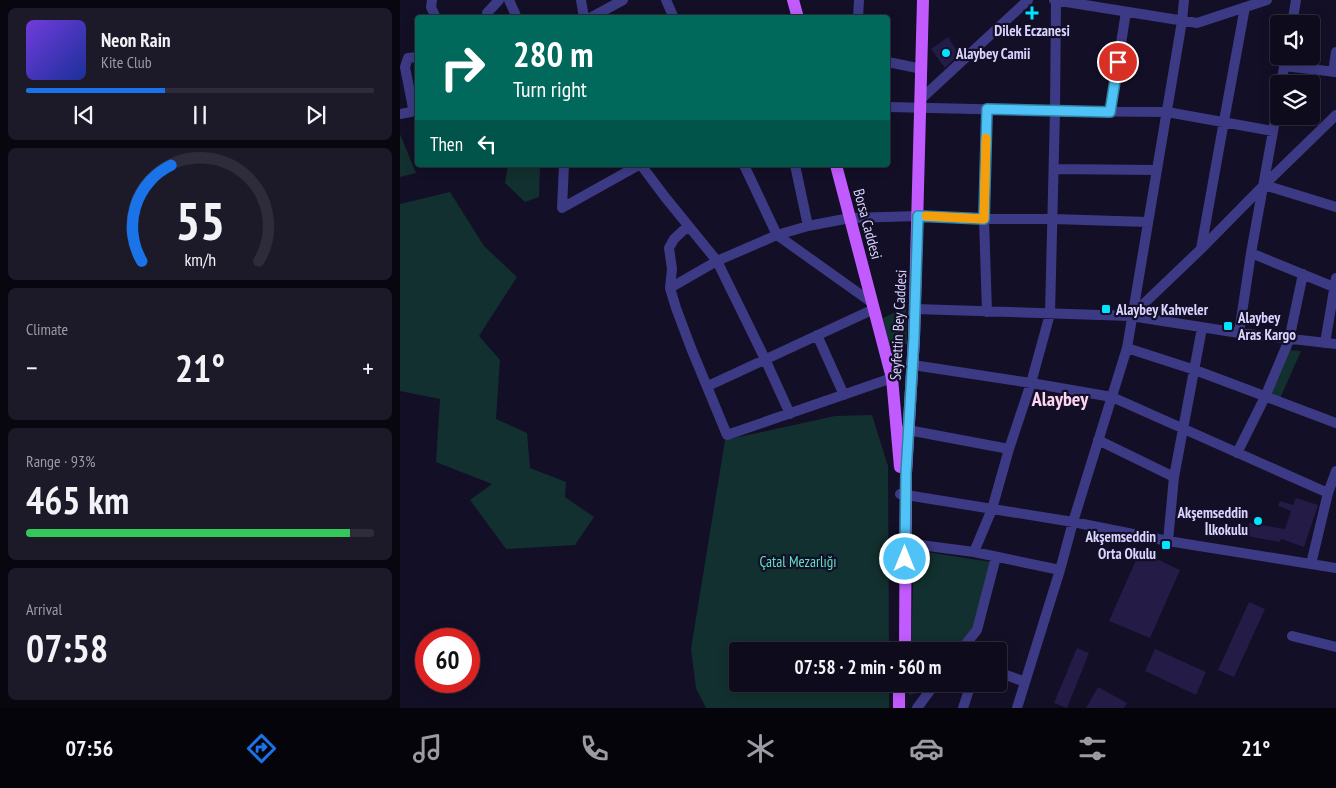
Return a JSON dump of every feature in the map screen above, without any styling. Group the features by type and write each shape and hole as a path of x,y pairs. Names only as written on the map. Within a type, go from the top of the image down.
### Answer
{"main road":[{"path":"793,0 797,15"},
{"name":"Seyfettin Bey Caddesi","path":"900,642 902,495 900,467 902,431 912,371 924,0"},
{"name":"Borsa Caddesi","path":"837,167 892,378"},
{"path":"892,378 899,381 907,381 912,371"},
{"name":"Seyfettin Bey Caddesi","path":"892,378 902,431"},
{"name":"Seyfettin Bey Caddesi","path":"902,543 905,642"},
{"path":"898,708 899,692"},
{"path":"905,692 905,708"}],"street":[{"path":"432,0 431,6 435,15"},
{"path":"487,13 499,0"},
{"path":"509,0 516,15"},
{"path":"581,0 584,15"},
{"path":"596,15 623,0"},
{"path":"666,0 673,15"},
{"path":"858,15 859,0"},
{"path":"921,103 1028,0"},
{"path":"974,552 992,510 1050,314 1055,111 1055,0 1197,23 1267,0"},
{"path":"1017,708 1127,348 1184,0"},
{"path":"1294,15 1296,0"},
{"path":"1201,250 1245,8"},
{"path":"1110,112 1126,12"},
{"path":"1303,65 1335,72 1336,52"},
{"path":"400,114 411,112 413,108 403,63 408,58 415,57"},
{"path":"890,62 922,69"},
{"path":"890,107 921,103 987,109 1167,112 1273,130"},
{"path":"987,109 984,219 987,312"},
{"path":"1131,316 1201,250 1336,115"},
{"path":"1239,333 1274,125"},
{"path":"564,167 562,208 636,167"},
{"path":"642,167 717,261 790,414"},
{"path":"708,386 817,335 873,305 777,236 745,167"},
{"path":"795,167 808,226"},
{"path":"1054,170 1156,170"},
{"path":"1264,185 1336,207"},
{"path":"670,288 717,261 777,236 808,226 850,218 918,216 1148,222"},
{"path":"688,226 674,239 669,248 672,269 670,288 691,348 727,435 892,378"},
{"path":"1251,253 1303,274 1335,284 1325,343"},
{"path":"1237,453 1265,397 1288,340 1303,274"},
{"path":"915,309 1131,316 1288,340 1336,344"},
{"path":"1168,541 1174,476 1202,328"},
{"path":"817,335 844,395"},
{"path":"1127,348 1195,370 1336,423"},
{"path":"912,371 1031,383 1112,398 1328,493"},
{"path":"902,431 1009,450"},
{"path":"1098,440 1174,476"},
{"path":"1311,564 1328,493 1336,471"},
{"path":"902,495 1073,522 1168,541 1336,568"},
{"path":"902,543 974,552 1060,570"},
{"path":"967,642 977,630 996,557"},
{"path":"1292,636 1336,647"},
{"path":"1007,675 1025,682"},
{"path":"916,708 929,692"},
{"path":"963,708 968,692"}],"green space":[{"path":"400,134 416,173 400,177"},
{"path":"508,167 540,167 539,197 525,202 505,183"},
{"path":"450,192 484,246 517,277 479,336 500,360 496,419 527,433 530,468 566,482 565,497 594,517 575,545 506,549 470,500 492,484 436,462 440,399 400,391 400,204"},
{"path":"906,307 907,344 889,344 883,318"},
{"path":"1288,350 1301,351 1279,401 1269,396"},
{"name":"Çatal Mezarlığı","path":"872,415 888,466 889,642 729,642 729,692 889,692 889,708 706,708 696,688 691,649 725,440 835,416"},
{"path":"914,550 991,562 974,628 962,642 911,642"},
{"path":"909,692 921,692 909,695"}],"building":[{"name":"Alaybey Camii","path":"948,37 959,54 945,68 931,49"},
{"path":"1296,498 1318,505 1304,547 1281,539 1280,542 1246,536 1249,523 1285,529 1291,511 1278,506 1280,501 1293,505"},
{"path":"1140,551 1180,570 1150,638 1109,621"},
{"path":"1249,602 1265,609 1234,677 1218,670"},
{"path":"1077,648 1089,653 1067,708 1054,703"},
{"path":"1155,649 1206,672 1196,695 1145,671"},
{"path":"1098,687 1127,703 1124,708 1086,708"}],"slow traffic":[{"path":"926,216 984,219 986,138"}],"place":[{"name":"Dilek Eczanesi","path":"1032,13"},
{"name":"Alaybey Camii","path":"946,53"},
{"name":"Alaybey Kahveler","path":"1106,309"},
{"name":"Alaybey Aras Kargo","path":"1228,326"},
{"name":"Akşemseddin İlkokulu","path":"1258,521"},
{"name":"Akşemseddin Orta Okulu","path":"1166,545"}],"district":[{"name":"Alaybey","path":"1060,399"}],"route":[{"path":"905,559 906,473 914,338 918,216 984,219 987,109 1110,112 1118,62"}]}
